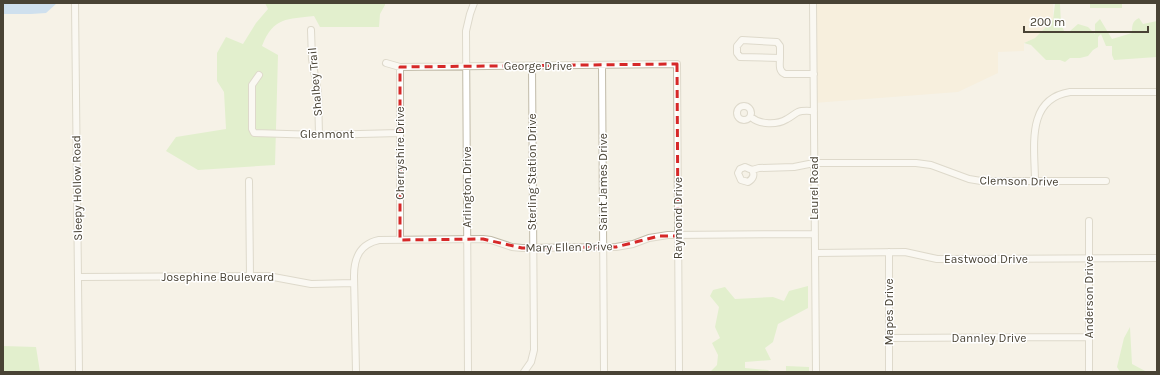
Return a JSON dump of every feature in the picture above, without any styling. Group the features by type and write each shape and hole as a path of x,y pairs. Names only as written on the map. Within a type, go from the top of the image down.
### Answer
{"street":[{"name":"Sleepy Hollow Road","path":"75,3 79,372"},
{"name":"Arlington Drive","path":"468,372 466,31 474,3"},
{"name":"Laurel Road","path":"813,3 816,372"},
{"name":"Shalbey Trail","path":"311,30 312,59 318,92 319,134"},
{"path":"780,58 742,58 737,53 737,46 742,40 774,40 780,46 780,58 780,68 782,73 814,74"},
{"name":"George Drive","path":"386,63 400,67 677,64"},
{"name":"Raymond Drive","path":"677,64 679,372"},
{"name":"Saint James Drive","path":"602,65 604,372"},
{"name":"Sterling Station Drive","path":"524,372 531,362 534,350 532,66"},
{"name":"Cherryshire Drive","path":"400,67 400,240"},
{"name":"Glenmont","path":"259,75 252,85 252,130 254,133 400,133"},
{"path":"1035,182 1036,121 1041,110 1048,101 1058,95 1070,92 1157,92"},
{"path":"751,117 762,123 777,123 788,119 797,112 814,111"},
{"name":"Clemson Drive","path":"752,170 759,168 794,167 814,163 916,163 931,165 969,180 1035,182 1106,181"},
{"path":"249,180 250,276"},
{"name":"Anderson Drive","path":"1089,221 1089,372"},
{"name":"Mary Ellen Drive","path":"354,283 355,261 360,251 373,241 379,240 491,240 512,247 533,248 624,246 659,236 815,234"},
{"name":"Eastwood Drive","path":"815,252 909,253 937,259 1157,258"},
{"name":"Mapes Drive","path":"889,252 889,372"},
{"name":"Josephine Boulevard","path":"78,277 275,276 290,281 311,284 354,283"},
{"path":"354,283 356,372"},
{"name":"Dannley Drive","path":"890,338 1089,337"}],"highlighted area":[{"path":"677,64 678,236 659,236 616,247 522,248 483,239 400,240 400,67"}],"shaded area":[{"path":"813,3 1053,3 1053,20 1035,38 1024,43 1024,51 998,52 998,73 958,92 814,103"}],"green space":[{"path":"265,3 385,3 385,5 380,14 379,27 320,27 314,16 289,19 276,25 266,37 262,46 278,55 275,165 198,170 166,151 176,137 226,129 224,92 217,81 217,53 226,37 243,44 256,23 268,9"},
{"path":"1090,3 1122,3 1122,8 1090,8"},
{"path":"1055,4 1060,4 1061,24 1064,31 1070,31 1078,24 1088,27 1095,34 1095,24 1100,19 1112,39 1132,33 1133,24 1139,18 1143,24 1157,21 1157,57 1114,60 1112,55 1112,46 1106,46 1101,34 1098,37 1098,47 1088,56 1070,58 1065,62 1060,60 1046,60 1031,45 1024,43 1035,38 1053,20"},
{"path":"808,286 808,308 778,324 773,342 765,348 771,360 745,362 745,368 768,370 770,372 710,372 717,365 718,355 712,343 720,338 715,327 719,307 710,296 713,290 725,287 735,299 773,297 784,301 789,291"},
{"path":"1130,327 1132,364 1147,372 1120,372 1117,367 1124,338"},
{"path":"3,346 36,347 40,372 3,372"},
{"path":"786,366 809,367 809,372 786,372"}],"water":[{"path":"3,3 57,3 46,13 3,14"}]}
